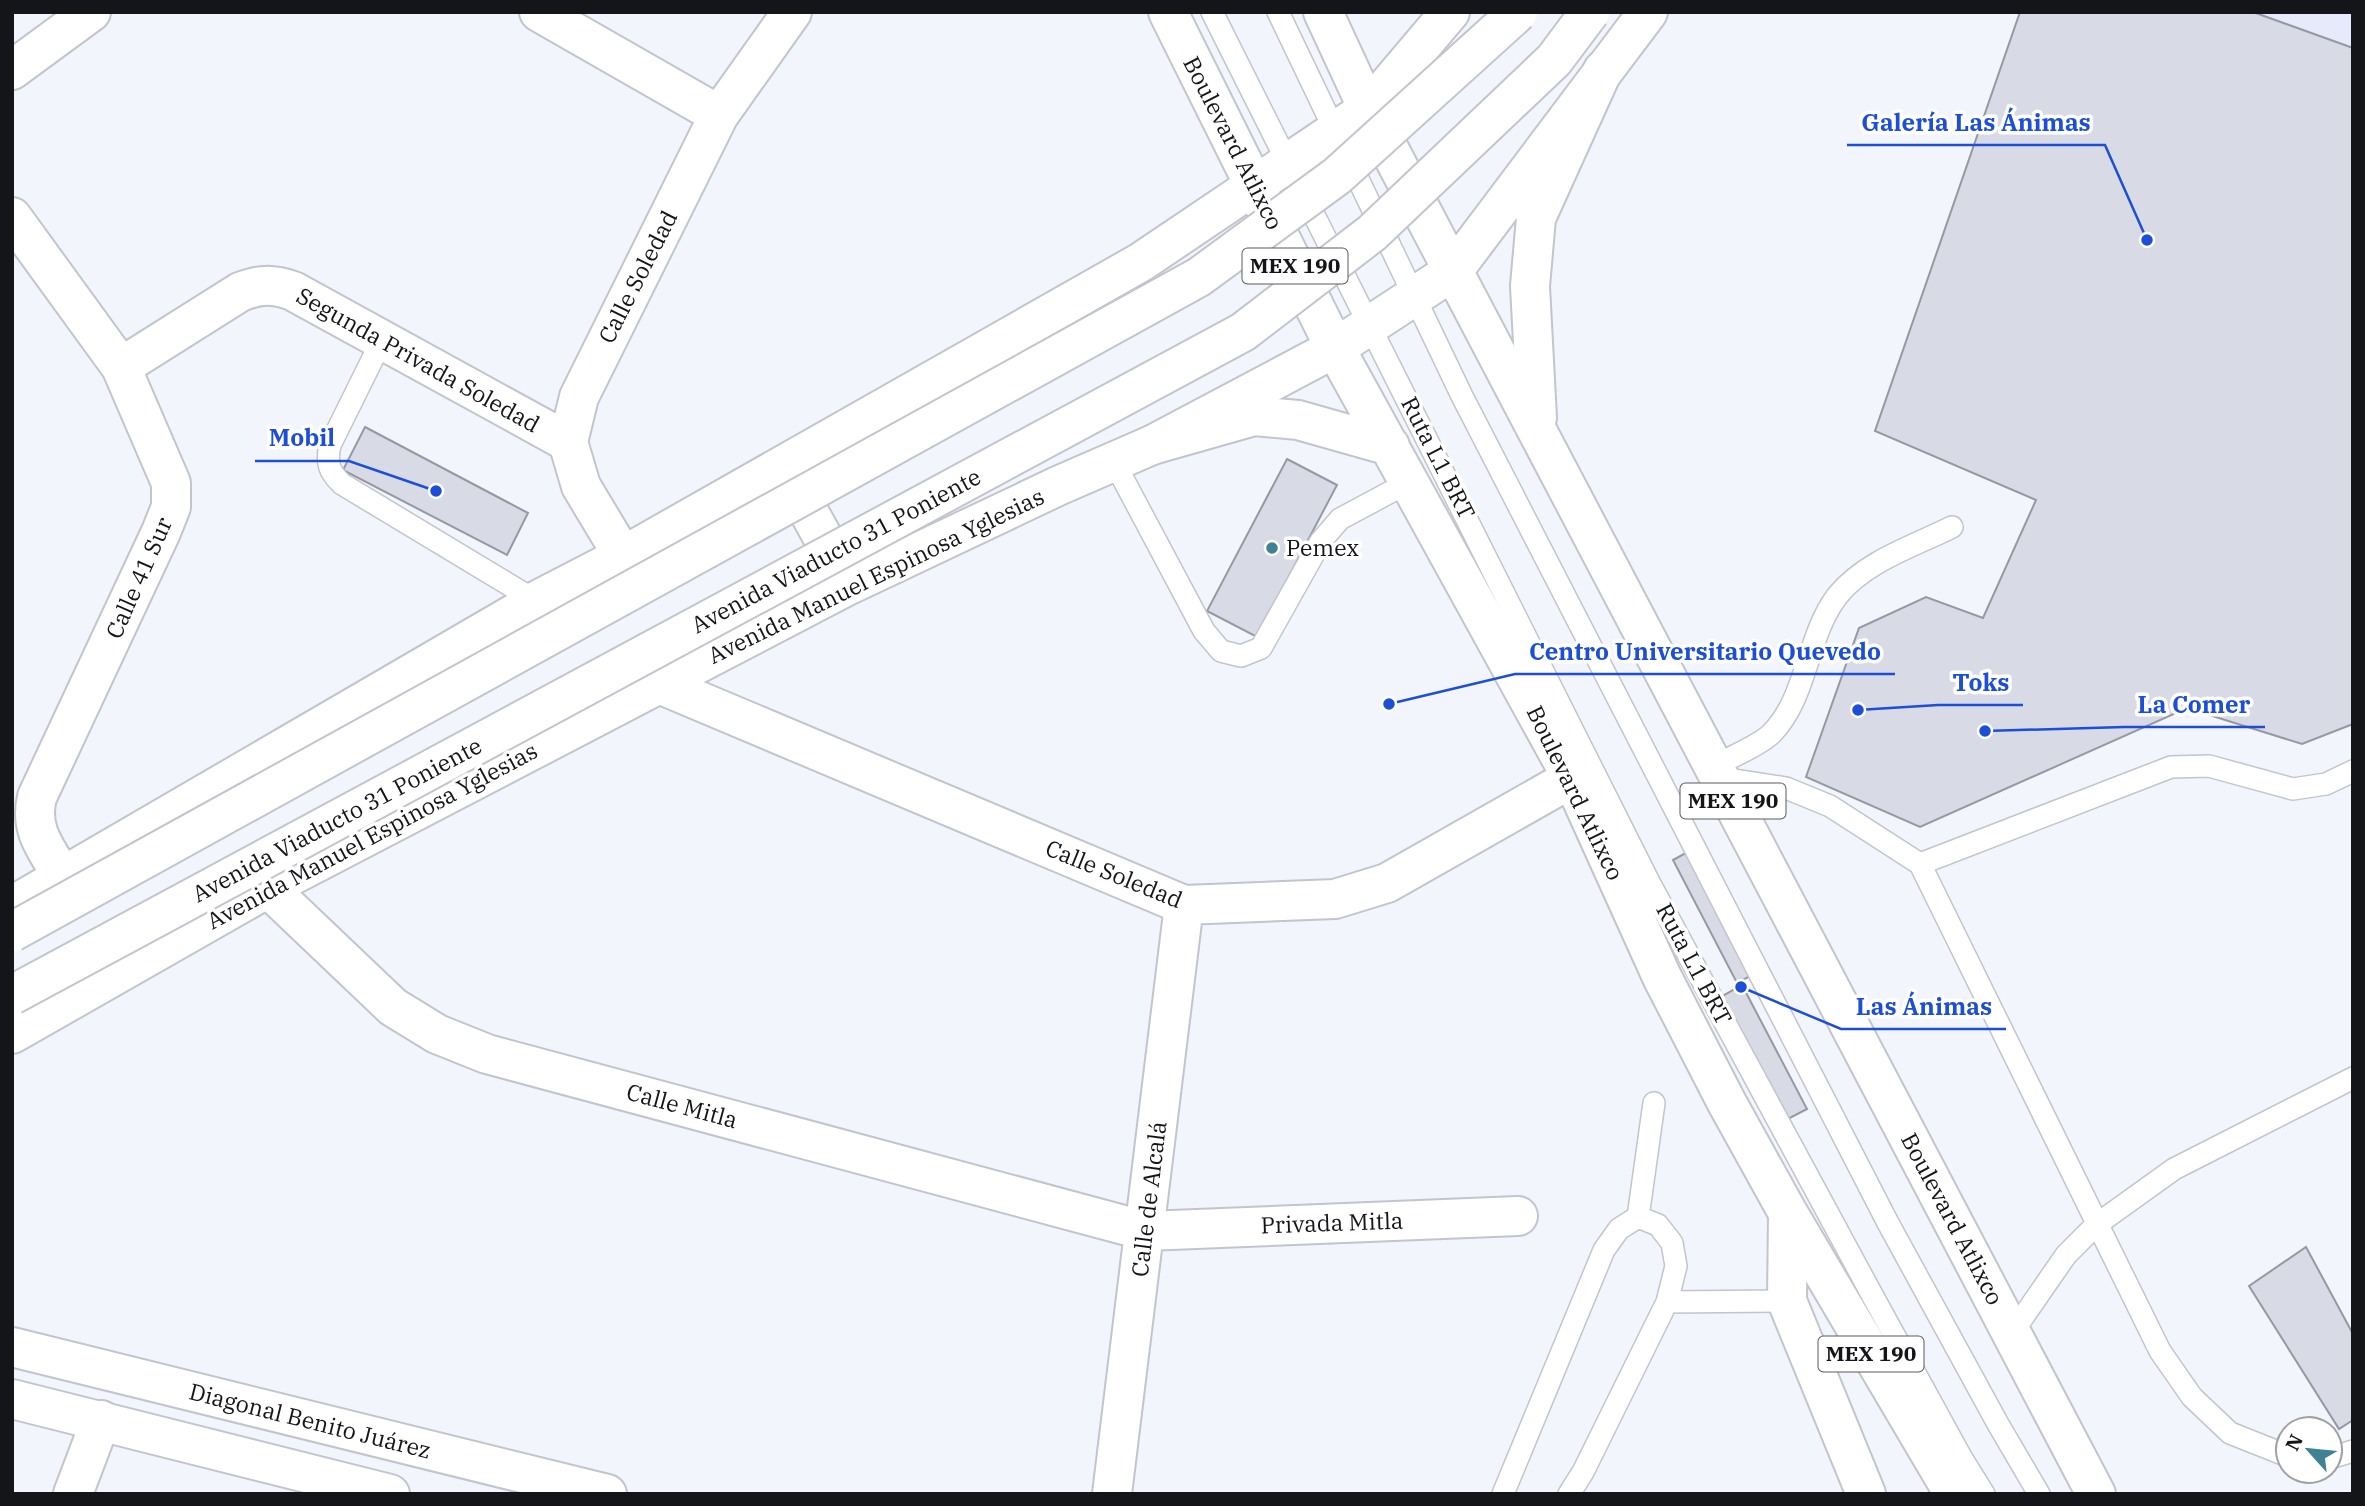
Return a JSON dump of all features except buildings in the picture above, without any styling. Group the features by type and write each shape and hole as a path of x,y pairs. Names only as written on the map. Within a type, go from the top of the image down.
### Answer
{"main road":[{"path":"12,70 91,12"},
{"path":"539,12 719,115"},
{"name":"Calle Soledad","path":"568,442 579,397 719,115 792,12"},
{"name":"Boulevard Atlixco","path":"1168,12 1335,348 1572,778 1662,977 1788,1213 1954,1494"},
{"name":"Boulevard Atlixco","path":"1323,12 1368,109 2096,1494"},
{"path":"12,906 536,601 623,555 1141,262 1368,109 1450,12"},
{"path":"12,932 1199,276 1337,176 1518,12"},
{"name":"Avenida Viaducto 31 Poniente","path":"12,995 1243,332 1372,233 1554,60 1590,12"},
{"name":"Avenida Manuel Espinosa Yglesias","path":"12,1034 268,888 849,585 1152,445 1335,348 1453,271 1648,12"},
{"path":"1538,431 1530,286 1536,218 1603,70"},
{"name":"Calle 41 Sur","path":"12,217 121,367 171,483 171,506 37,797 33,814 36,831 63,877"},
{"name":"Segunda Privada Soledad","path":"121,367 240,292 257,285 275,284 293,291 568,442"},
{"path":"1152,445 1254,416 1298,420 1390,446"},
{"path":"568,442 581,486 623,555"},
{"path":"783,465 849,585"},
{"name":"Calle Soledad","path":"659,684 1184,905 1335,899 1387,883 1572,778"},
{"name":"Calle Mitla","path":"268,888 393,1007 437,1034 486,1054 1146,1231"},
{"name":"Calle de Alcalá","path":"1112,1494 1184,905"},
{"path":"1788,1213 1787,1301 1866,1494"},
{"name":"Privada Mitla","path":"1146,1231 1518,1216"},
{"name":"Diagonal Benito Juárez","path":"12,1348 607,1494"},
{"path":"12,1399 390,1494"},
{"path":"73,1494 101,1420"},
{"path":"2060,1426 2120,1494"}],"lane":[{"name":"Ruta L1 BRT","path":"1212,12 1649,881 1876,1303 1984,1494"},
{"path":"1278,12 1468,408 1882,1210 2039,1494"},
{"path":"382,340 330,445 327,460 332,474 342,484 536,601"},
{"path":"1114,462 1203,631 1221,651 1241,656 1261,648 1321,541 1340,519 1409,482"},
{"path":"1718,772 1770,734 1794,698 1820,624 1839,594 1869,568 1952,527"},
{"path":"1920,864 2171,767 2209,766 2292,789 2326,784 2353,771"},
{"path":"1718,772 1786,788 1830,806 1920,864 2160,1351 2192,1396 2230,1433 2274,1451"},
{"path":"2012,1333 2066,1255 2096,1225 2174,1169 2353,1078"},
{"path":"1638,1217 1654,1103"},
{"path":"1569,1494 1583,1472 1667,1302 1676,1266 1672,1243 1658,1225 1638,1217"},
{"path":"1503,1494 1604,1250 1619,1228 1638,1217"},
{"path":"1667,1302 1787,1301"}],"shaded area":[{"path":"2253,12 2353,12 2353,48"}],"place":[{"name":"Galería Las Ánimas","path":"2147,240"},
{"name":"Mobil","path":"436,491"},
{"name":"Pemex","path":"1272,548"},
{"name":"Centro Universitario Quevedo","path":"1389,704"},
{"name":"Toks","path":"1858,710"},
{"name":"La Comer","path":"1985,731"},
{"name":"Las Ánimas","path":"1741,987"}]}
